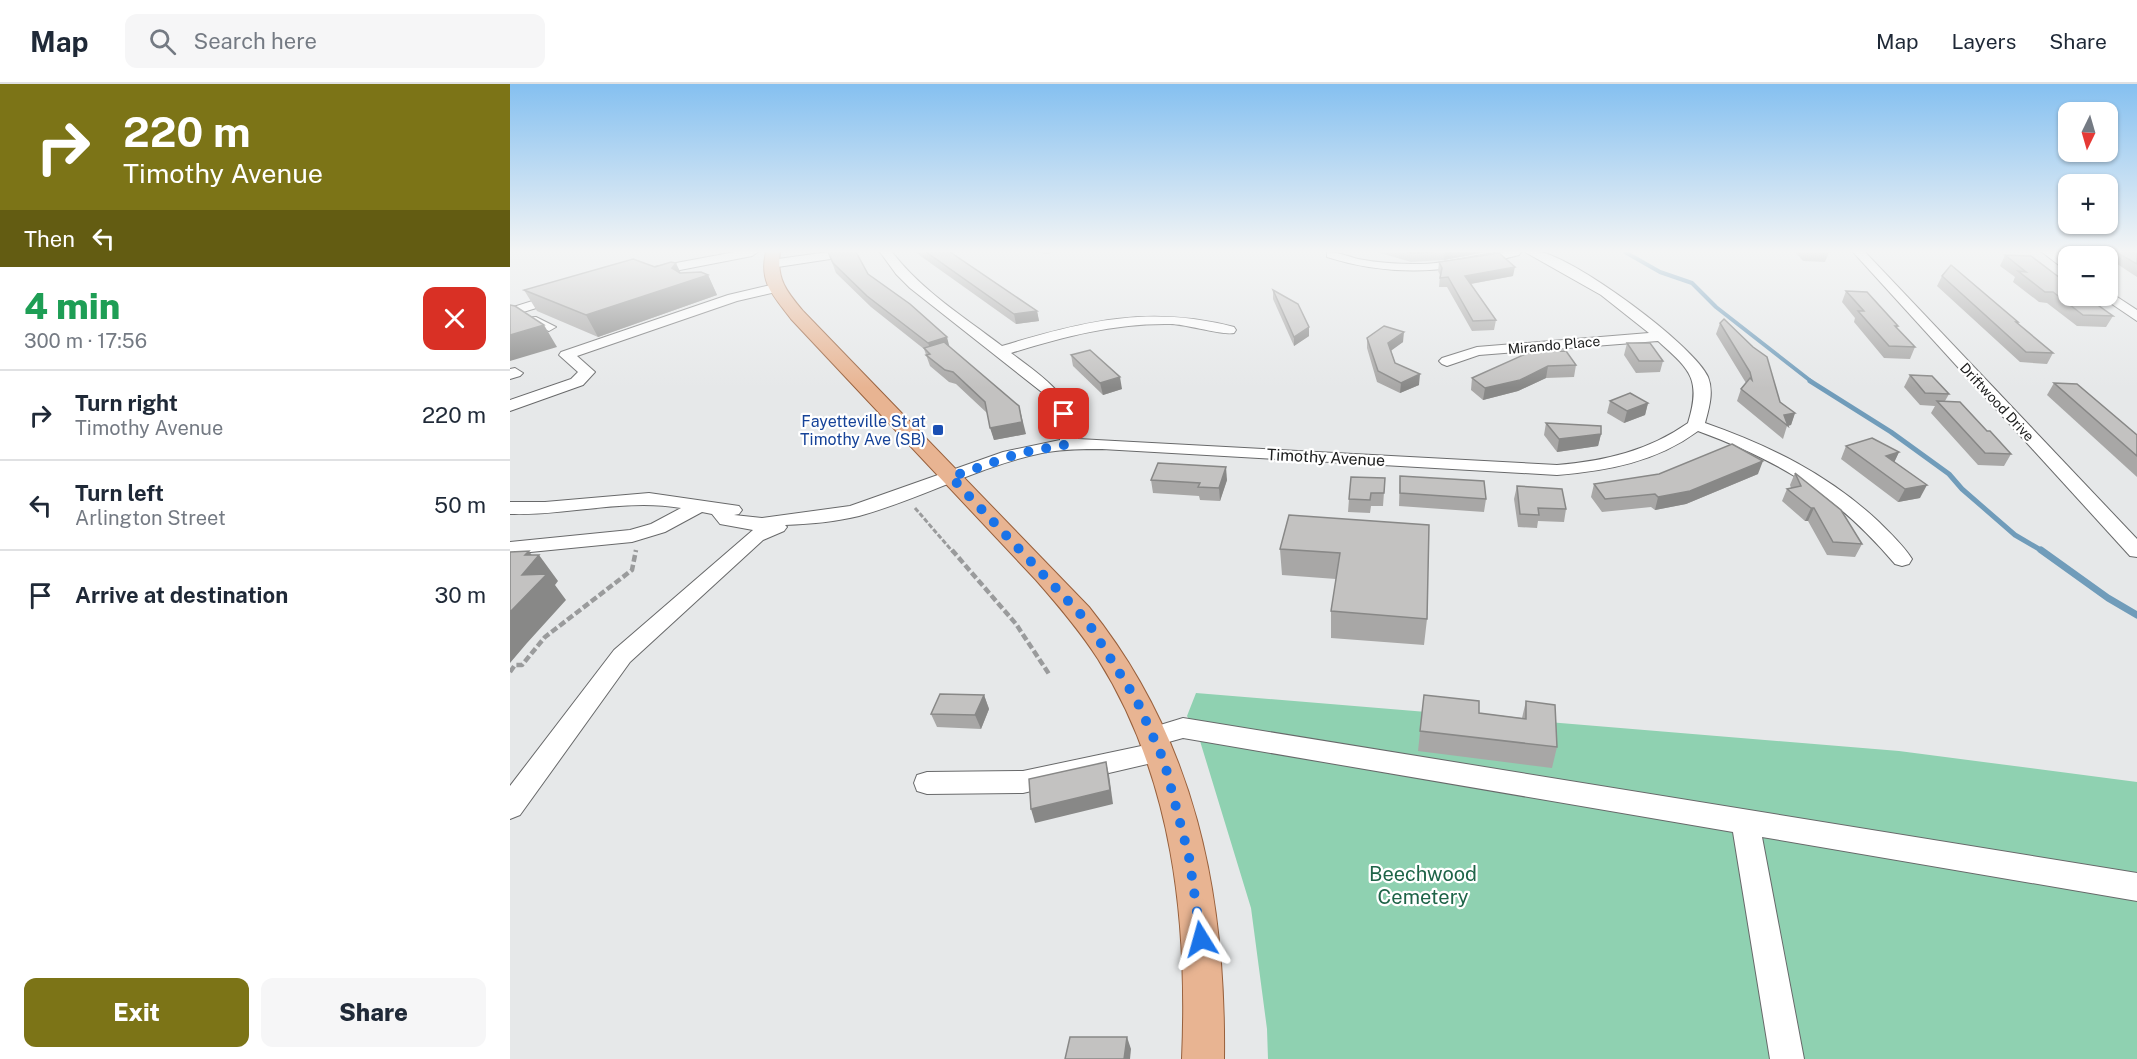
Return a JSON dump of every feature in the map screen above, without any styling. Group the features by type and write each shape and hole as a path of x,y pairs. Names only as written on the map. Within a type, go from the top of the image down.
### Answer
{"main road":[{"path":"783,298 1087,621 1137,701 1156,744 1189,857 1202,946 1203,1059"}],"street":[{"path":"510,312 558,298"},
{"path":"510,406 577,382 587,372 566,355 733,298"},
{"path":"932,298 1002,351 1055,397 1069,430 1069,444"},
{"path":"1616,298 1691,363 1700,378 1702,401 1696,425 1746,442 1816,478 1862,514 1902,559"},
{"name":"Driftwood Drive","path":"1901,298 2137,551"},
{"path":"2118,302 2137,316"},
{"path":"510,318 516,322 536,321 549,327"},
{"path":"1002,351 1070,332 1133,322 1191,320 1229,330"},
{"name":"Mirando Place","path":"1447,361 1477,351 1662,336"},
{"path":"510,393 532,386"},
{"name":"Timothy Avenue","path":"790,520 851,513 1020,453 1069,444 1557,470 1593,467 1636,457 1674,440 1696,425"},
{"path":"510,508 534,510 651,499 674,500 719,510 728,520 759,525 790,520"},
{"path":"510,548 632,536 658,528 698,507"},
{"path":"510,807 622,656 756,536 790,520"},
{"path":"927,783 1023,782 1156,744 1183,728 2137,887"},
{"path":"1745,822 1787,1059"}],"path":[{"path":"916,505 914,509 1016,624 1049,674"},
{"path":"510,672 515,665 522,665 545,637 632,570 638,541"}],"green space":[{"name":"Beechwood Cemetery","path":"1196,693 1899,751 2137,782 2137,1059 1268,1059 1267,1029 1251,908 1200,741 1187,716"}],"building":[{"path":"543,298 639,298 586,315"},
{"path":"869,298 901,298 947,337 928,343"},
{"path":"991,298 1017,298 1037,311 1014,314"},
{"path":"1276,298 1286,298 1298,304 1309,327 1294,337"},
{"path":"1460,298 1480,298 1496,320 1473,321"},
{"path":"1852,298 1872,298 1915,347 1889,346 1858,311 1864,311"},
{"path":"1966,298 1989,298 2053,353 2026,352"},
{"path":"510,305 515,306 544,325 510,335"},
{"path":"2071,306 2099,306 2113,316 2083,315"},
{"path":"1724,319 1767,357 1780,402 1795,413 1784,415 1788,426 1741,389 1750,378 1752,380 1750,372 1720,323"},
{"path":"1384,326 1404,332 1388,343 1395,363 1420,374 1401,383 1378,371 1367,338"},
{"path":"944,342 1019,406 1022,422 990,428 985,402 953,372 945,370 926,355 930,354 924,348"},
{"path":"1627,343 1650,343 1663,361 1639,361"},
{"path":"1090,350 1120,377 1100,383 1071,355"},
{"path":"1566,351 1576,365 1548,366 1520,380 1485,388 1472,378 1530,352"},
{"path":"1910,375 1932,376 1949,394 1925,393"},
{"path":"2054,383 2077,384 2137,435 2137,456"},
{"path":"1630,393 1648,403 1627,411 1610,401"},
{"path":"1937,401 1960,402 2011,454 1985,453"},
{"path":"1546,423 1601,426 1601,434 1559,439"},
{"path":"1872,438 1899,452 1886,456 1927,485 1905,489 1846,446"},
{"path":"1732,444 1763,461 1690,491 1658,497 1655,494 1605,499 1594,484 1659,474"},
{"path":"1158,463 1226,467 1219,488 1198,487 1200,483 1151,480"},
{"path":"1795,473 1841,510 1862,544 1833,542 1814,508 1787,489 1801,486"},
{"path":"1400,476 1484,481 1486,499 1400,493"},
{"path":"1351,477 1385,478 1384,493 1371,493 1370,500 1349,499"},
{"path":"1517,486 1562,489 1566,509 1538,508 1539,515 1520,514"},
{"path":"1289,515 1429,525 1427,619 1331,611 1340,553 1280,549"},
{"path":"529,551 525,555 539,555 522,575 547,574 510,612 510,552"},
{"path":"940,694 984,695 975,715 931,714"},
{"path":"1424,695 1479,701 1479,713 1526,719 1526,701 1555,705 1557,747 1420,731"},
{"path":"1106,762 1110,790 1031,809 1029,779"},
{"path":"1070,1037 1127,1037 1124,1059 1065,1059"}],"waterway":[{"path":"1706,298 1812,382"},
{"path":"1810,381 1891,432 1949,474 1962,489 2015,535 2043,551"},
{"path":"2043,551 2108,598 2137,615"}],"place":[{"name":"Fayetteville St at Timothy Ave (SB)","path":"938,430"}],"route":[{"path":"1064,414 1069,430 1069,444 1020,453 951,477 1087,621 1111,655 1137,701 1164,761 1189,857 1201,939"}]}
